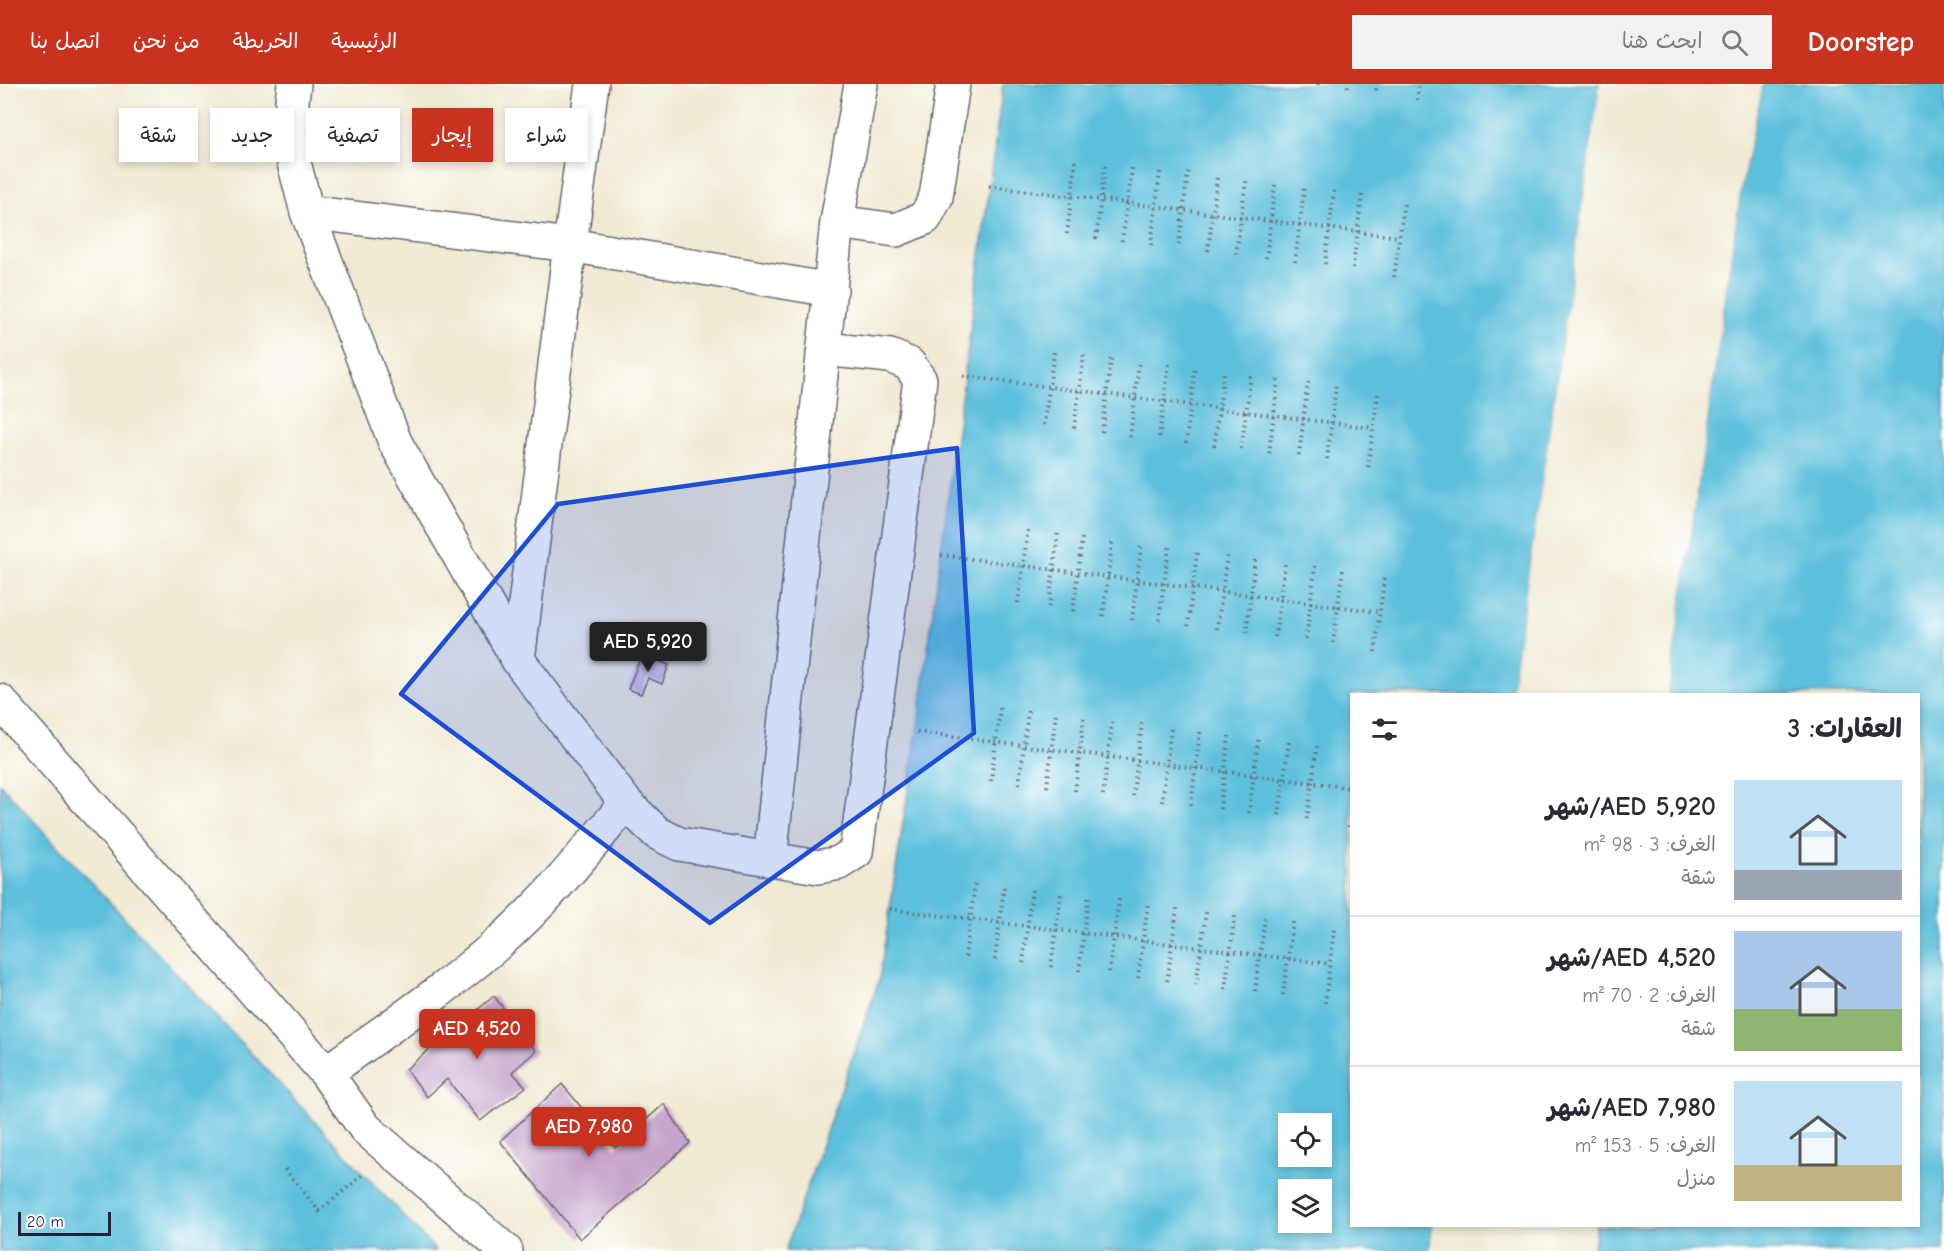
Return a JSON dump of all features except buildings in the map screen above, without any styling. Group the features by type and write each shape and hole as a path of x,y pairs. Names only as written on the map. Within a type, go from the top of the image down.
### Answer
{"lane":[{"path":"294,84 292,155 307,212 395,442 518,660 626,802 657,833 679,844 818,867 839,863 856,852 920,380 909,364 890,356 824,349"},
{"path":"518,660 592,84"},
{"path":"770,860 837,222 861,84"},
{"path":"837,222 896,230 925,218 936,197 953,84"},
{"path":"307,212 570,245 831,290"},
{"path":"0,701 326,1072 365,1128 506,1251"},
{"path":"326,1072 413,1011 495,947 571,870 626,802"}],"path":[{"path":"1376,90 1377,84"},
{"path":"1417,100 1419,84"},
{"path":"1067,234 1076,160"},
{"path":"1096,238 1105,165"},
{"path":"1122,241 1132,168"},
{"path":"1150,245 1160,172"},
{"path":"1179,245 1188,172"},
{"path":"1208,251 1217,178"},
{"path":"1236,254 1246,181"},
{"path":"1266,258 1275,185"},
{"path":"989,186 1399,237"},
{"path":"1295,262 1304,189"},
{"path":"1325,264 1334,191"},
{"path":"1353,268 1362,194"},
{"path":"1394,277 1404,204"},
{"path":"1044,425 1054,352"},
{"path":"1074,428 1084,355"},
{"path":"1102,432 1111,359"},
{"path":"1130,436 1139,363"},
{"path":"1159,437 1169,364"},
{"path":"1186,443 1195,369"},
{"path":"1215,446 1224,373"},
{"path":"963,376 1373,428"},
{"path":"1241,449 1251,376"},
{"path":"1269,453 1278,380"},
{"path":"1299,455 1308,382"},
{"path":"1327,459 1336,386"},
{"path":"1368,467 1378,394"},
{"path":"1018,603 1028,529"},
{"path":"1049,607 1058,533"},
{"path":"1073,611 1082,538"},
{"path":"1103,616 1112,543"},
{"path":"1132,620 1141,547"},
{"path":"1159,620 1169,547"},
{"path":"1188,626 1197,553"},
{"path":"941,555 1380,612"},
{"path":"1217,629 1227,556"},
{"path":"1246,633 1255,560"},
{"path":"1275,637 1285,564"},
{"path":"1305,639 1315,566"},
{"path":"1333,643 1343,570"},
{"path":"1375,652 1384,578"},
{"path":"991,781 1000,708"},
{"path":"1019,784 1028,711"},
{"path":"1047,787 1056,713"},
{"path":"1075,791 1084,718"},
{"path":"1103,795 1112,722"},
{"path":"1133,796 1142,723"},
{"path":"1162,802 1171,728"},
{"path":"917,732 1350,788"},
{"path":"1191,805 1200,732"},
{"path":"1220,809 1230,736"},
{"path":"1249,813 1258,740"},
{"path":"1279,815 1288,742"},
{"path":"1307,819 1317,746"},
{"path":"1349,827 1350,819"},
{"path":"965,957 975,884"},
{"path":"995,960 1004,886"},
{"path":"1023,963 1032,889"},
{"path":"1052,967 1061,894"},
{"path":"1079,970 1088,898"},
{"path":"1109,972 1119,899"},
{"path":"1138,978 1148,904"},
{"path":"1167,981 1177,908"},
{"path":"890,909 1330,964"},
{"path":"1196,985 1206,912"},
{"path":"1225,989 1235,916"},
{"path":"1255,991 1265,918"},
{"path":"1283,995 1293,922"},
{"path":"1325,1003 1334,930"},
{"path":"285,1168 319,1211 364,1174"}],"highlighted area":[{"path":"957,448 974,733 710,923 401,694 558,504"}],"water":[{"path":"1003,84 1600,84 1511,693 1350,693 1350,1227 1432,1227 1429,1251 785,1251 879,980 917,732"},
{"path":"1763,84 1944,84 1944,1251 1593,1251 1596,1227 1920,1227 1920,693 1668,693 1741,186"},
{"path":"0,784 42,830 436,1251 0,1251"}],"pier":[{"path":"1600,84 1603,84 1561,383 1514,693 1511,693"},
{"path":"1760,84 1763,84 1741,186 1668,693 1665,693 1738,185"}]}
